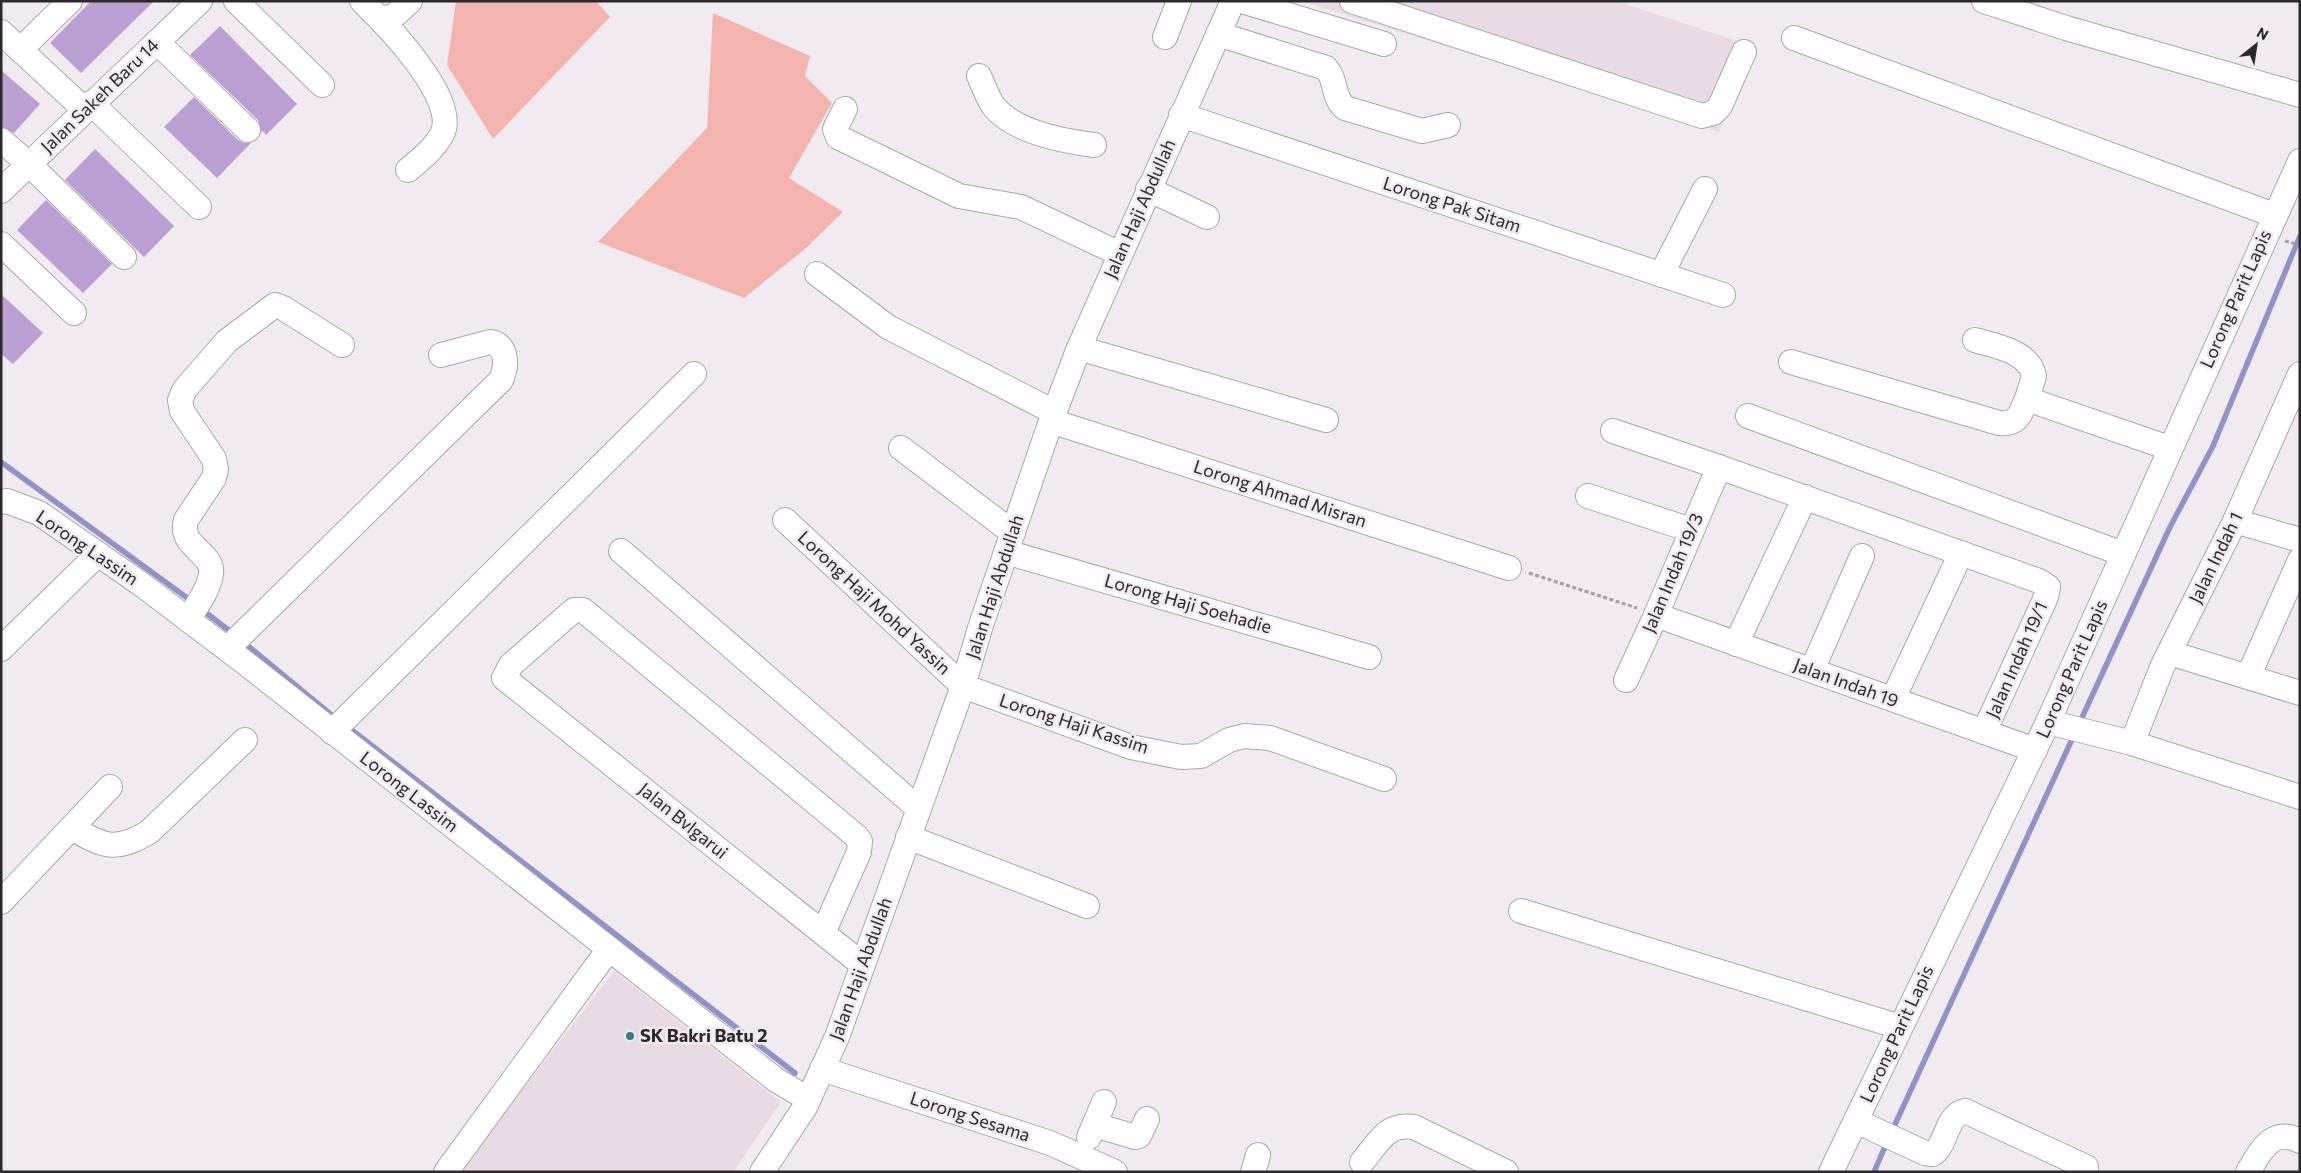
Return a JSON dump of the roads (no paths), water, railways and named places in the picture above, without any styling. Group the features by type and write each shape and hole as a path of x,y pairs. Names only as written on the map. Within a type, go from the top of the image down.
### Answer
{"street":[{"path":"20,50 70,1"},
{"name":"Jalan Sakeh Baru 14","path":"1,192 88,106 200,1"},
{"path":"236,1 322,85"},
{"path":"362,1 380,18 413,57 438,93 446,114 443,133 427,153 408,170"},
{"path":"380,18 393,17 410,1"},
{"path":"1165,36 1179,1"},
{"name":"Jalan Haji Abdullah","path":"762,1172 808,1099 837,1037 919,809 1053,417 1079,348 1233,1"},
{"path":"1242,1 1384,44"},
{"path":"1352,1 1702,116 1713,114 1720,106 1744,52"},
{"path":"1984,1 2066,28 2300,95"},
{"path":"1,32 88,106 199,207"},
{"path":"1218,34 1326,68 1331,74 1338,102 1345,108 1422,131 1448,125"},
{"path":"1794,38 2274,215"},
{"path":"156,42 248,130"},
{"path":"980,76 994,107 1004,116 1023,127 1062,141 1094,145"},
{"path":"845,109 835,129 838,137 959,196 1021,207 1120,254"},
{"name":"Lorong Pak Sitam","path":"1181,115 1723,295"},
{"path":"1,140 29,164 124,257"},
{"name":"Lorong Parit Lapis","path":"1832,1172 2035,750 2058,725 2123,554 2169,448 2300,161"},
{"path":"1148,189 1207,217"},
{"path":"1662,275 1705,189"},
{"path":"1,244 74,313"},
{"name":"Lorong Ahmad Misran","path":"817,274 888,326 1053,417 1509,568"},
{"path":"188,620 208,584 211,569 209,564 188,540 184,527 186,520 214,478 216,469 214,459 182,411 180,400 184,390 227,341 275,305 283,308 342,345"},
{"path":"1791,362 1999,423 2012,423 2018,419 2034,376 2028,364 2013,352 1975,340"},
{"path":"227,649 501,380 504,354 501,346 497,343 490,342 441,355"},
{"path":"1079,348 1326,420"},
{"path":"332,732 694,374"},
{"name":"Jalan Indah 1","path":"2132,743 2170,652 2235,521 2300,374"},
{"path":"2026,399 2169,448"},
{"path":"1748,416 2123,554"},
{"path":"1613,431 1961,554 1893,700"},
{"path":"901,448 1010,542"},
{"name":"Jalan Indah 19/3","path":"1626,680 1719,467"},
{"path":"1588,496 1691,530"},
{"path":"1736,644 1805,498"},
{"name":"Lorong Lassim","path":"1,502 7,501 39,513 188,620 776,1080 808,1099"},
{"name":"Lorong Haji Mohd Yassin","path":"785,520 962,686"},
{"path":"2235,521 2300,540"},
{"name":"Lorong Haji Soehadie","path":"1010,542 1369,657"},
{"path":"621,551 919,809"},
{"path":"1,649 98,554"},
{"name":"Jalan Indah 19/1","path":"1961,554 2039,581 2048,587 2046,596 1984,732"},
{"path":"1812,670 1862,556"},
{"path":"2248,677 2300,560"},
{"name":"Jalan Bvlgarui","path":"823,933 859,852 860,841 583,610 574,610 512,664 504,678 863,965"},
{"name":"Jalan Indah 19","path":"1656,615 2035,750"},
{"path":"2170,652 2300,693"},
{"name":"Lorong Haji Kassim","path":"962,686 1131,747 1181,757 1201,756 1229,740 1244,736 1270,738 1384,779"},
{"path":"2058,725 2132,743 2300,797"},
{"path":"72,828 96,842 110,845 131,843 149,832 245,740"},
{"path":"1,902 110,787"},
{"path":"908,837 1088,906"},
{"path":"1521,911 1900,1028"},
{"path":"446,1172 609,949"},
{"name":"Lorong Sesama","path":"822,1069 1050,1143 1115,1172"},
{"path":"1079,1156 1104,1102"},
{"path":"1856,1122 1925,1153 1933,1154 1939,1150 1954,1118 1960,1112 1965,1111 2086,1167"},
{"path":"1095,1125 1135,1137 1139,1136 1146,1119"},
{"path":"1362,1162 1390,1129 1400,1125 1414,1127 1506,1172"},
{"path":"2248,1172 2267,1142 2280,1137 2300,1141"}],"waterway":[{"path":"2079,724 2170,527 2213,446 2300,236"},
{"path":"1,462 190,600"},
{"path":"205,612 235,635"},
{"path":"242,641 333,716"},
{"path":"353,731 795,1073"},
{"path":"1892,1131 2074,735"},
{"path":"1874,1172 1887,1142"}],"place":[{"name":"SK Bakri Batu 2","path":"630,1036"}]}
